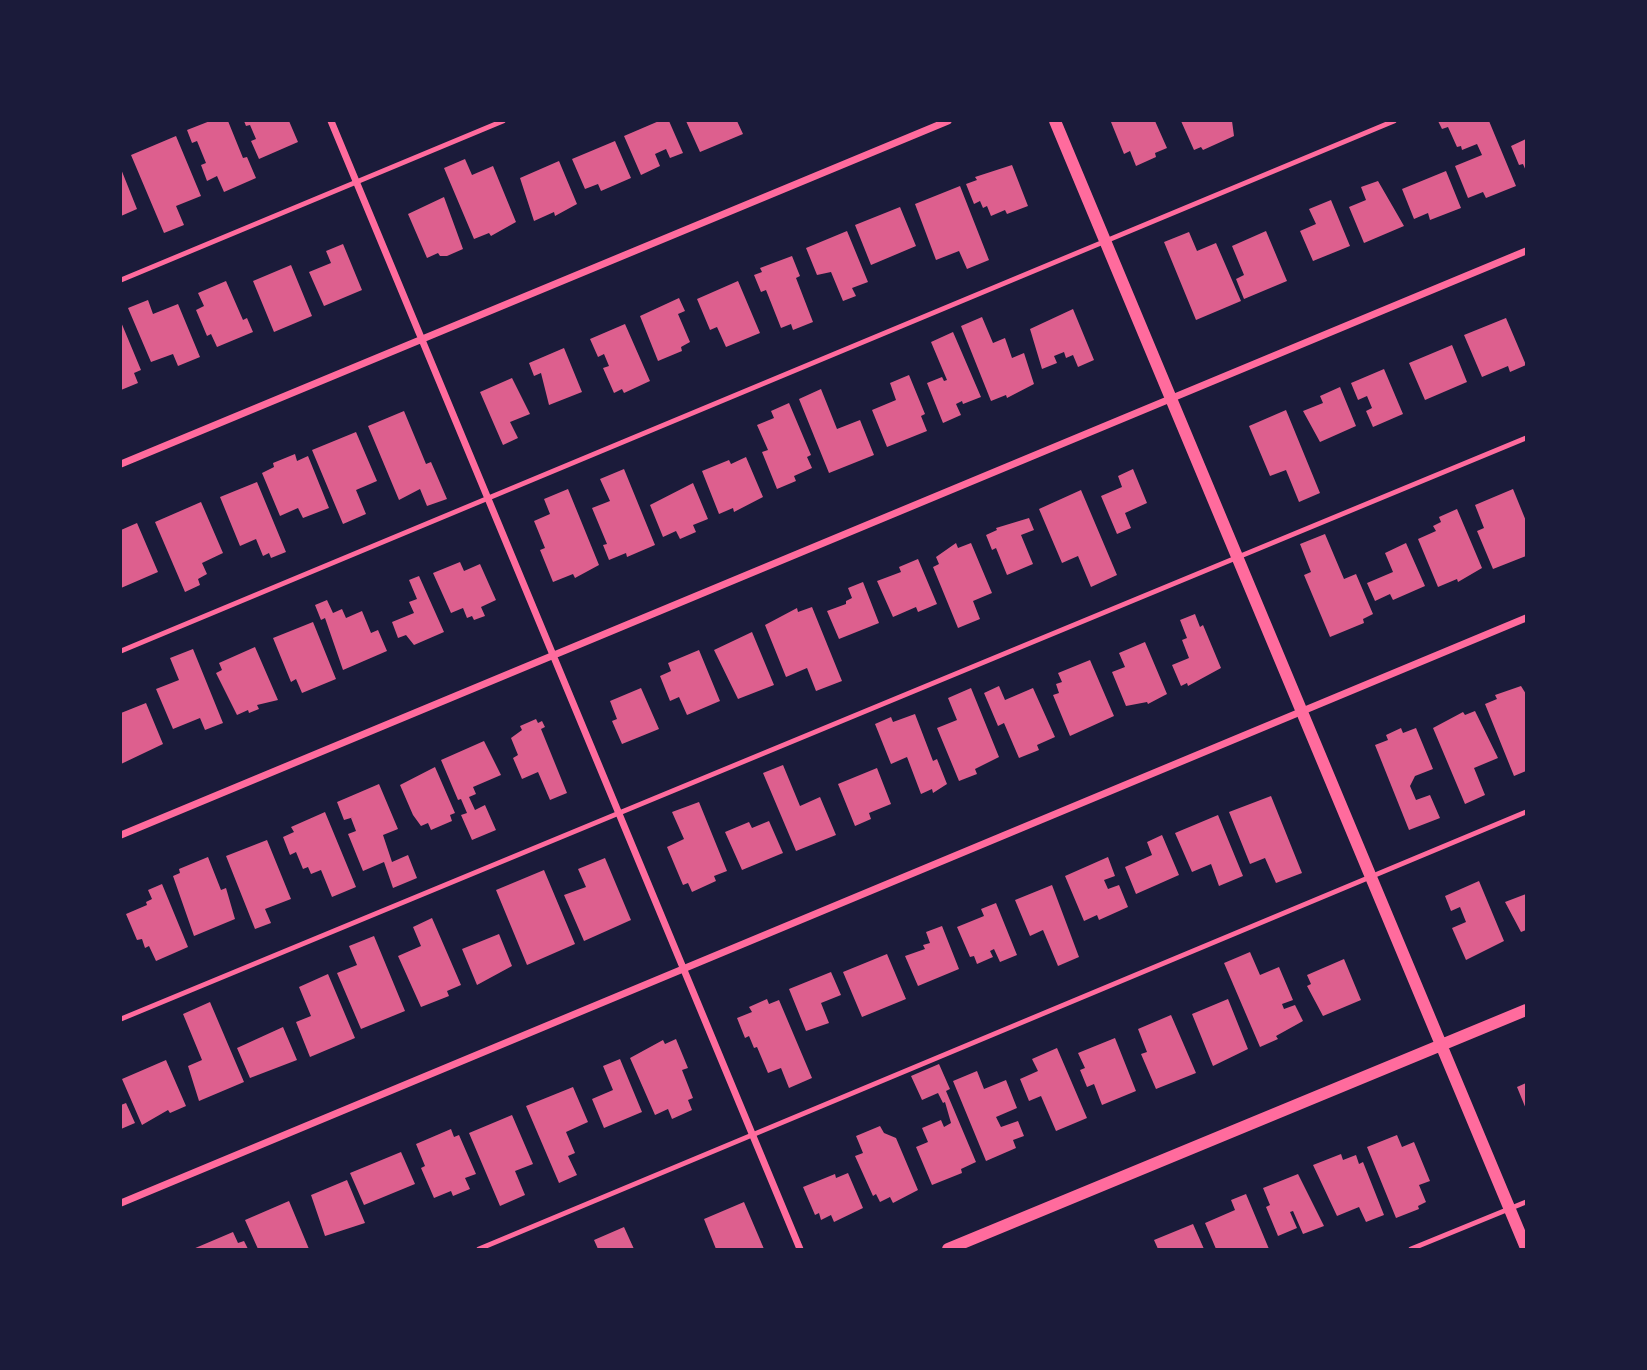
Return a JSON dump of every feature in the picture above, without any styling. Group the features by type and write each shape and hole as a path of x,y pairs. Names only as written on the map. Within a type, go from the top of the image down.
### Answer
{"street":[{"path":"331,121 800,1249"},
{"path":"121,464 948,121"},
{"path":"1055,121 1526,1248"},
{"path":"121,835 1526,251"},
{"path":"121,1203 1526,618"},
{"path":"948,1249 1526,1010"}],"lane":[{"path":"121,280 503,121"},
{"path":"121,652 1394,121"},
{"path":"121,1019 1526,438"},
{"path":"479,1249 1526,812"},
{"path":"1411,1249 1526,1202"}],"building":[{"path":"210,121 228,121 243,158 247,157 256,178 224,192 217,176 207,181 201,165 206,163 197,141 192,143 187,130"},
{"path":"244,121 289,121 298,142 259,159 251,141 256,139 250,125 246,126"},
{"path":"659,121 669,121 683,153 670,158 666,149 655,154 660,166 641,175 624,136"},
{"path":"686,121 737,121 743,134 700,152"},
{"path":"1155,121 1167,148 1155,153 1156,157 1136,166 1130,151 1124,154 1111,122"},
{"path":"1181,121 1232,121 1234,136 1203,150 1201,147 1194,150"},
{"path":"1438,121 1489,121 1516,186 1486,198 1483,192 1468,198 1455,166 1482,155 1477,144 1462,150 1461,146 1457,147 1448,127 1442,129"},
{"path":"176,136 201,196 176,206 184,225 164,233 131,155"},
{"path":"1526,139 1526,171 1523,164 1519,165 1511,146"},
{"path":"615,141 631,178 601,191 598,184 585,189 572,159"},
{"path":"465,159 472,175 493,166 516,222 491,236 489,233 474,239 444,168"},
{"path":"559,161 577,204 555,216 554,212 534,221 520,178"},
{"path":"1012,165 1028,206 1007,214 1005,210 991,216 987,206 983,208 980,201 974,204 966,184 977,180 975,177"},
{"path":"121,169 137,209 121,216"},
{"path":"1446,171 1461,208 1430,220 1428,213 1414,219 1402,189"},
{"path":"1378,181 1404,226 1364,243 1349,207 1366,200 1361,187"},
{"path":"960,186 989,260 967,269 959,251 936,260 915,204"},
{"path":"444,197 463,249 447,256 440,256 438,253 427,258 408,214"},
{"path":"1331,200 1350,246 1313,261 1300,231 1316,224 1309,209"},
{"path":"900,207 916,246 871,265 855,225"},
{"path":"847,231 868,282 852,288 856,296 843,301 831,272 817,275 806,248"},
{"path":"1266,231 1287,281 1244,299 1236,279 1244,275 1232,246"},
{"path":"1189,232 1197,251 1216,243 1241,301 1196,320 1164,242"},
{"path":"343,244 362,290 324,306 309,272 331,263 326,251"},
{"path":"792,256 800,276 796,278 813,322 793,330 791,324 781,328 766,290 761,292 754,275 762,272 760,268"},
{"path":"291,265 312,316 274,332 253,281"},
{"path":"226,281 243,320 247,318 253,332 217,347 211,334 207,336 196,310 204,306 198,293"},
{"path":"738,281 760,333 726,347 717,327 710,330 697,299"},
{"path":"679,298 685,311 678,314 690,342 681,347 682,351 658,361 640,316"},
{"path":"148,300 153,314 178,304 200,357 178,366 173,354 151,362 128,308"},
{"path":"1073,309 1094,360 1078,367 1073,355 1066,358 1064,352 1054,356 1057,363 1042,369 1030,329"},
{"path":"982,317 993,343 1005,338 1012,358 1024,353 1034,384 1007,398 1006,395 991,401 961,326"},
{"path":"1506,318 1526,365 1510,372 1508,366 1482,377 1464,335"},
{"path":"121,322 141,370 134,373 138,383 121,390"},
{"path":"625,324 650,381 624,393 622,389 614,393 603,368 609,366 604,354 598,357 590,339"},
{"path":"953,332 981,397 956,404 961,415 943,423 927,383 942,377 944,381 947,380 931,342"},
{"path":"1452,345 1467,382 1425,400 1409,363"},
{"path":"564,348 582,392 549,405 541,373 534,376 529,363"},
{"path":"1384,369 1403,414 1373,427 1366,411 1372,408 1367,396 1358,400 1351,383"},
{"path":"909,375 925,414 921,416 927,431 887,447 872,410 896,400 890,383"},
{"path":"512,378 530,414 510,422 518,438 503,445 480,392"},
{"path":"1340,387 1356,426 1320,442 1303,411 1323,403 1320,396"},
{"path":"821,389 837,429 860,420 874,455 829,473 799,399"},
{"path":"789,403 811,455 807,457 812,468 794,476 796,481 777,489 762,452 768,450 757,425 774,418 771,411"},
{"path":"1286,410 1320,493 1299,502 1286,470 1270,476 1249,426"},
{"path":"404,411 426,464 431,462 447,499 427,506 420,489 399,500 368,426"},
{"path":"356,432 377,481 356,490 366,514 343,524 312,450"},
{"path":"295,454 297,461 308,456 329,508 303,518 298,508 280,516 262,473 274,467 273,463"},
{"path":"746,457 763,497 734,512 733,508 719,514 702,471 729,460 731,464"},
{"path":"624,469 655,545 627,557 626,553 609,560 603,545 607,544 592,508 610,501 600,479"},
{"path":"1133,469 1147,503 1125,513 1131,528 1117,534 1101,496 1122,487 1118,476"},
{"path":"257,482 286,552 271,558 269,553 263,556 256,539 240,546 220,497"},
{"path":"693,483 708,519 693,525 696,532 680,539 676,531 663,537 650,505"},
{"path":"568,489 599,565 575,578 573,574 553,582 540,550 545,548 534,521 550,514 544,499"},
{"path":"1513,489 1526,521 1526,556 1493,569 1477,531 1484,528 1475,505"},
{"path":"1081,490 1117,575 1091,587 1078,556 1062,563 1039,509"},
{"path":"201,502 223,553 202,563 207,574 198,579 200,585 185,592 155,522"},
{"path":"1457,509 1482,568 1458,582 1457,579 1438,587 1418,539 1436,531 1433,526 1441,522 1439,517"},
{"path":"1029,518 1034,530 1021,535 1033,564 1007,575 996,548 992,550 986,535 997,530 996,528"},
{"path":"137,523 158,572 121,588 121,530"},
{"path":"1325,534 1344,579 1356,574 1373,614 1363,619 1364,623 1330,637 1304,575 1311,572 1300,544"},
{"path":"956,543 958,548 971,543 992,593 973,601 980,619 958,628 933,567 939,564 936,557"},
{"path":"1406,543 1425,586 1393,600 1390,594 1375,601 1367,583 1393,572 1385,553"},
{"path":"918,559 937,604 918,612 916,607 893,617 877,581 901,572 899,567"},
{"path":"460,562 464,571 480,564 496,600 481,607 485,616 474,620 472,616 467,618 463,608 451,613 433,573"},
{"path":"419,576 444,632 414,645 406,635 398,638 392,622 414,613 409,602 417,599 409,580"},
{"path":"863,582 879,623 839,639 827,611 846,604 846,601 852,598 848,588"},
{"path":"327,600 333,613 342,609 346,618 362,611 371,633 378,630 387,651 343,670 325,618 321,620 315,605"},
{"path":"812,607 842,681 816,691 807,668 786,677 765,625 797,608 798,612"},
{"path":"1195,614 1200,627 1203,625 1221,668 1188,686 1187,683 1181,686 1172,665 1189,658 1182,640 1187,638 1180,620"},
{"path":"313,622 336,679 302,693 296,679 291,682 273,638"},
{"path":"752,632 774,685 738,699 714,650"},
{"path":"1145,642 1167,694 1148,704 1126,706 1112,672 1125,667 1119,653"},
{"path":"255,647 278,700 257,705 259,709 237,715 216,673 222,670 219,663"},
{"path":"193,649 223,723 205,730 200,718 173,729 156,689 179,680 170,658"},
{"path":"699,650 720,701 687,715 679,697 670,701 660,676 671,671 668,663"},
{"path":"1090,660 1114,716 1070,736 1053,695 1059,693 1056,684 1062,682 1058,673"},
{"path":"999,686 1005,700 1033,688 1055,737 1037,745 1039,750 1019,758 1004,723 998,726 984,693"},
{"path":"1521,686 1526,694 1526,771 1514,776 1485,704 1497,699 1495,695"},
{"path":"641,688 659,729 622,744 612,721 617,719 610,701"},
{"path":"971,688 999,757 975,769 977,774 959,781 937,728 957,720 948,698"},
{"path":"146,703 163,744 121,764 121,713"},
{"path":"1475,711 1498,758 1474,768 1485,795 1465,804 1433,728 1463,712 1465,715"},
{"path":"915,714 933,761 937,759 947,784 933,793 932,789 921,794 907,757 891,764 875,724 891,717 893,722"},
{"path":"536,719 538,723 542,721 545,727 541,729 567,793 550,800 538,772 522,779 513,758 518,755 511,738 522,730 520,726"},
{"path":"1401,728 1403,733 1416,728 1433,769 1415,776 1410,786 1416,800 1430,795 1440,818 1409,830 1375,745 1388,740 1386,735"},
{"path":"484,741 501,775 473,787 476,794 469,797 475,810 485,805 496,830 472,840 461,815 467,813 461,799 458,800 441,760"},
{"path":"783,765 800,806 820,797 836,835 796,851 763,773"},
{"path":"435,767 455,813 450,815 452,821 431,830 428,823 421,826 413,815 400,785"},
{"path":"877,768 891,804 869,813 871,819 855,826 838,784"},
{"path":"379,784 398,829 383,835 392,862 408,855 417,878 393,888 384,862 363,871 348,834 356,831 351,818 354,817 344,820 337,802"},
{"path":"1271,796 1302,873 1276,883 1265,858 1250,864 1229,812"},
{"path":"699,802 727,871 714,876 716,881 692,892 688,883 683,885 667,847 684,839 672,812"},
{"path":"325,812 356,887 332,897 321,870 311,874 308,867 303,869 296,852 290,855 283,837 294,832 291,827"},
{"path":"1218,815 1243,876 1219,886 1211,864 1192,872 1175,833"},
{"path":"769,821 783,853 742,870 725,832 749,822 752,828"},
{"path":"1162,835 1179,875 1136,894 1125,867 1152,855 1147,842"},
{"path":"267,840 291,899 265,909 271,923 255,929 226,856"},
{"path":"208,857 221,890 226,888 235,919 194,936 173,876 180,873 179,869"},
{"path":"1108,857 1115,876 1104,880 1108,889 1119,885 1128,907 1099,920 1097,915 1084,921 1065,876"},
{"path":"605,858 631,920 584,941 564,895 586,887 578,869"},
{"path":"544,870 575,944 527,965 496,890"},
{"path":"1479,881 1504,941 1466,960 1452,928 1466,922 1460,907 1451,911 1445,896"},
{"path":"162,884 188,947 156,961 149,946 145,948 142,939 137,940 126,914 147,905 146,902 152,899 148,890"},
{"path":"1052,885 1079,957 1058,966 1043,930 1030,936 1015,900"},
{"path":"1526,894 1526,930 1521,932 1505,902"},
{"path":"996,903 1017,955 1000,962 994,949 990,951 993,957 977,964 974,956 970,957 957,927 984,916 981,909"},
{"path":"432,918 461,985 447,991 449,996 421,1007 398,956 421,946 413,927"},
{"path":"942,926 959,969 918,986 905,956 925,949 923,945 930,943 926,932"},
{"path":"499,934 512,966 477,985 462,949"},
{"path":"374,936 405,1011 361,1029 337,973 357,965 349,946"},
{"path":"1250,952 1260,975 1279,967 1293,1000 1282,1004 1284,1009 1295,1005 1303,1021 1276,1036 1278,1039 1260,1047 1224,963"},
{"path":"887,954 906,999 862,1017 843,972"},
{"path":"1344,959 1361,1000 1323,1016 1307,986 1311,984 1307,975"},
{"path":"831,972 841,995 821,1003 829,1023 806,1031 789,989"},
{"path":"328,974 355,1038 310,1057 296,1022 311,1016 299,987"},
{"path":"767,999 769,1004 779,1000 812,1078 789,1088 781,1068 768,1073 757,1047 754,1048 749,1036 745,1038 737,1018 752,1012 749,1007"},
{"path":"1228,999 1248,1049 1213,1066 1192,1014"},
{"path":"210,1002 244,1082 199,1101 188,1066 202,1060 183,1014"},
{"path":"1171,1015 1196,1073 1156,1089 1141,1054 1147,1052 1138,1029"},
{"path":"283,1027 297,1060 250,1078 237,1048"},
{"path":"1115,1038 1136,1091 1102,1105 1094,1084 1087,1087 1080,1070 1085,1068 1078,1053"},
{"path":"676,1039 688,1068 682,1070 693,1098 688,1100 692,1110 672,1119 668,1109 655,1115 630,1058 663,1040 665,1044"},
{"path":"1057,1048 1087,1118 1056,1131 1041,1096 1029,1101 1020,1079 1038,1071 1032,1059"},
{"path":"620,1059 642,1112 604,1128 592,1099 613,1090 603,1066"},
{"path":"166,1060 186,1106 170,1113 168,1110 142,1125 122,1079"},
{"path":"939,1064 950,1089 946,1091 976,1162 961,1169 962,1173 932,1185 916,1147 928,1142 922,1128 941,1120 944,1127 951,1123 945,1102 943,1103 938,1093 922,1100 911,1076"},
{"path":"977,1071 984,1089 1006,1080 1017,1108 996,1117 1001,1127 1018,1121 1024,1136 1013,1140 1016,1148 986,1161 953,1081"},
{"path":"1526,1083 1526,1109 1517,1087"},
{"path":"573,1087 588,1122 566,1132 575,1153 568,1156 577,1175 559,1183 526,1106"},
{"path":"126,1103 135,1123 121,1129 121,1105"},
{"path":"512,1115 533,1164 515,1171 525,1195 500,1206 469,1133"},
{"path":"880,1126 884,1133 896,1138 918,1190 893,1203 890,1197 880,1202 876,1194 873,1196 855,1156 863,1153 856,1136"},
{"path":"451,1129 454,1137 459,1135 476,1174 465,1178 470,1189 453,1196 451,1191 434,1198 421,1168 425,1166 416,1144"},
{"path":"1397,1135 1402,1147 1414,1142 1430,1181 1419,1185 1426,1202 1418,1206 1419,1209 1396,1218 1367,1147"},
{"path":"401,1152 415,1184 364,1205 350,1173"},
{"path":"1341,1154 1343,1160 1356,1155 1359,1164 1363,1162 1384,1215 1366,1222 1359,1207 1337,1216 1313,1165"},
{"path":"848,1173 863,1208 834,1222 831,1215 821,1220 819,1213 815,1215 803,1187 835,1174 836,1178"},
{"path":"1298,1174 1324,1226 1303,1234 1293,1211 1290,1212 1297,1228 1278,1236 1266,1207 1270,1205 1263,1188"},
{"path":"347,1180 365,1223 325,1236 311,1195"},
{"path":"1246,1194 1269,1249 1216,1249 1205,1223 1235,1210 1231,1200"},
{"path":"289,1201 309,1249 258,1249 245,1220"},
{"path":"744,1202 764,1249 716,1249 704,1219"},
{"path":"1193,1224 1204,1249 1158,1249 1154,1240"},
{"path":"624,1227 634,1249 598,1249 594,1240"},
{"path":"233,1232 238,1243 244,1241 248,1249 193,1249"}]}
